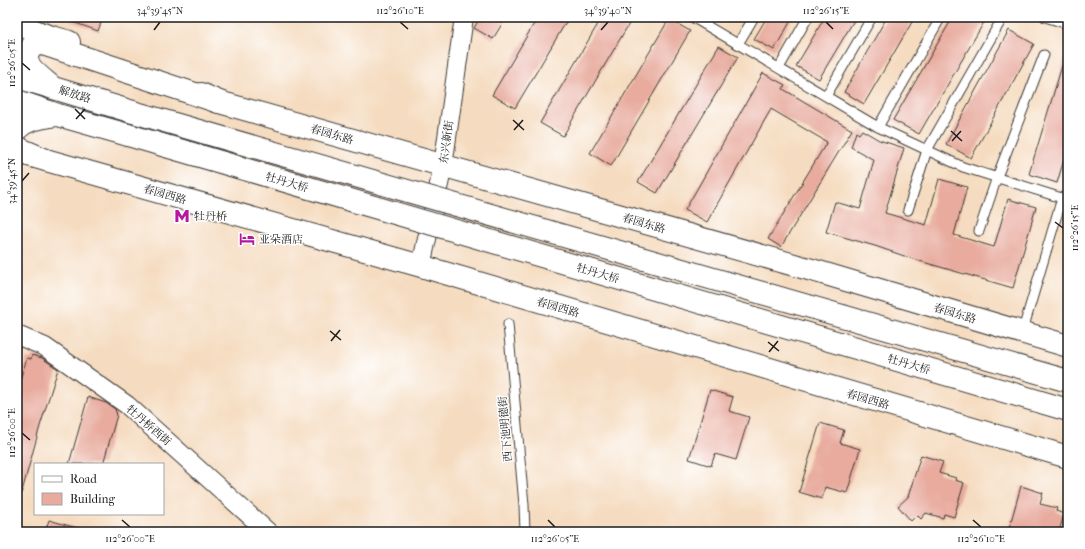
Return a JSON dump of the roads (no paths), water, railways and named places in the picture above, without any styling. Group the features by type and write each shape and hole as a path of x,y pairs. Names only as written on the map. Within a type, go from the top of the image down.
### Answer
{"main road":[{"path":"17,17 18,20 33,31 121,59 219,102"},
{"path":"54,88 30,67 27,59 28,52 33,45 44,44 219,102"},
{"path":"17,65 54,88"},
{"name":"解放路","path":"17,77 133,112 1068,382"},
{"path":"17,102 58,115"},
{"name":"春园东路","path":"219,102 820,272 1068,346"},
{"path":"17,115 58,115"},
{"path":"17,129 32,119 58,115"},
{"name":"牡丹大桥","path":"58,115 1068,410"},
{"path":"17,146 18,148 46,160"},
{"path":"17,152 46,160"},
{"name":"春园西路","path":"46,160 421,266 1068,458"}],"street":[{"name":"东兴新街","path":"421,266 443,166 464,17"},
{"name":"牡丹桥西街","path":"17,335 45,347 127,405 268,532"}],"lane":[{"path":"692,17 878,127 963,167 1065,199 1022,332"},
{"path":"738,44 754,17"},
{"path":"779,68 808,17"},
{"path":"826,96 872,17"},
{"path":"878,127 941,17"},
{"path":"908,210 927,150 1004,17"},
{"path":"1045,17 1068,24"},
{"path":"979,231 997,178 1044,55"},
{"name":"西下池明德街","path":"508,324 524,505 525,532"}],"place":[{"name":"牡丹桥","path":"182,216"},
{"name":"亚朵酒店","path":"247,239"}]}
